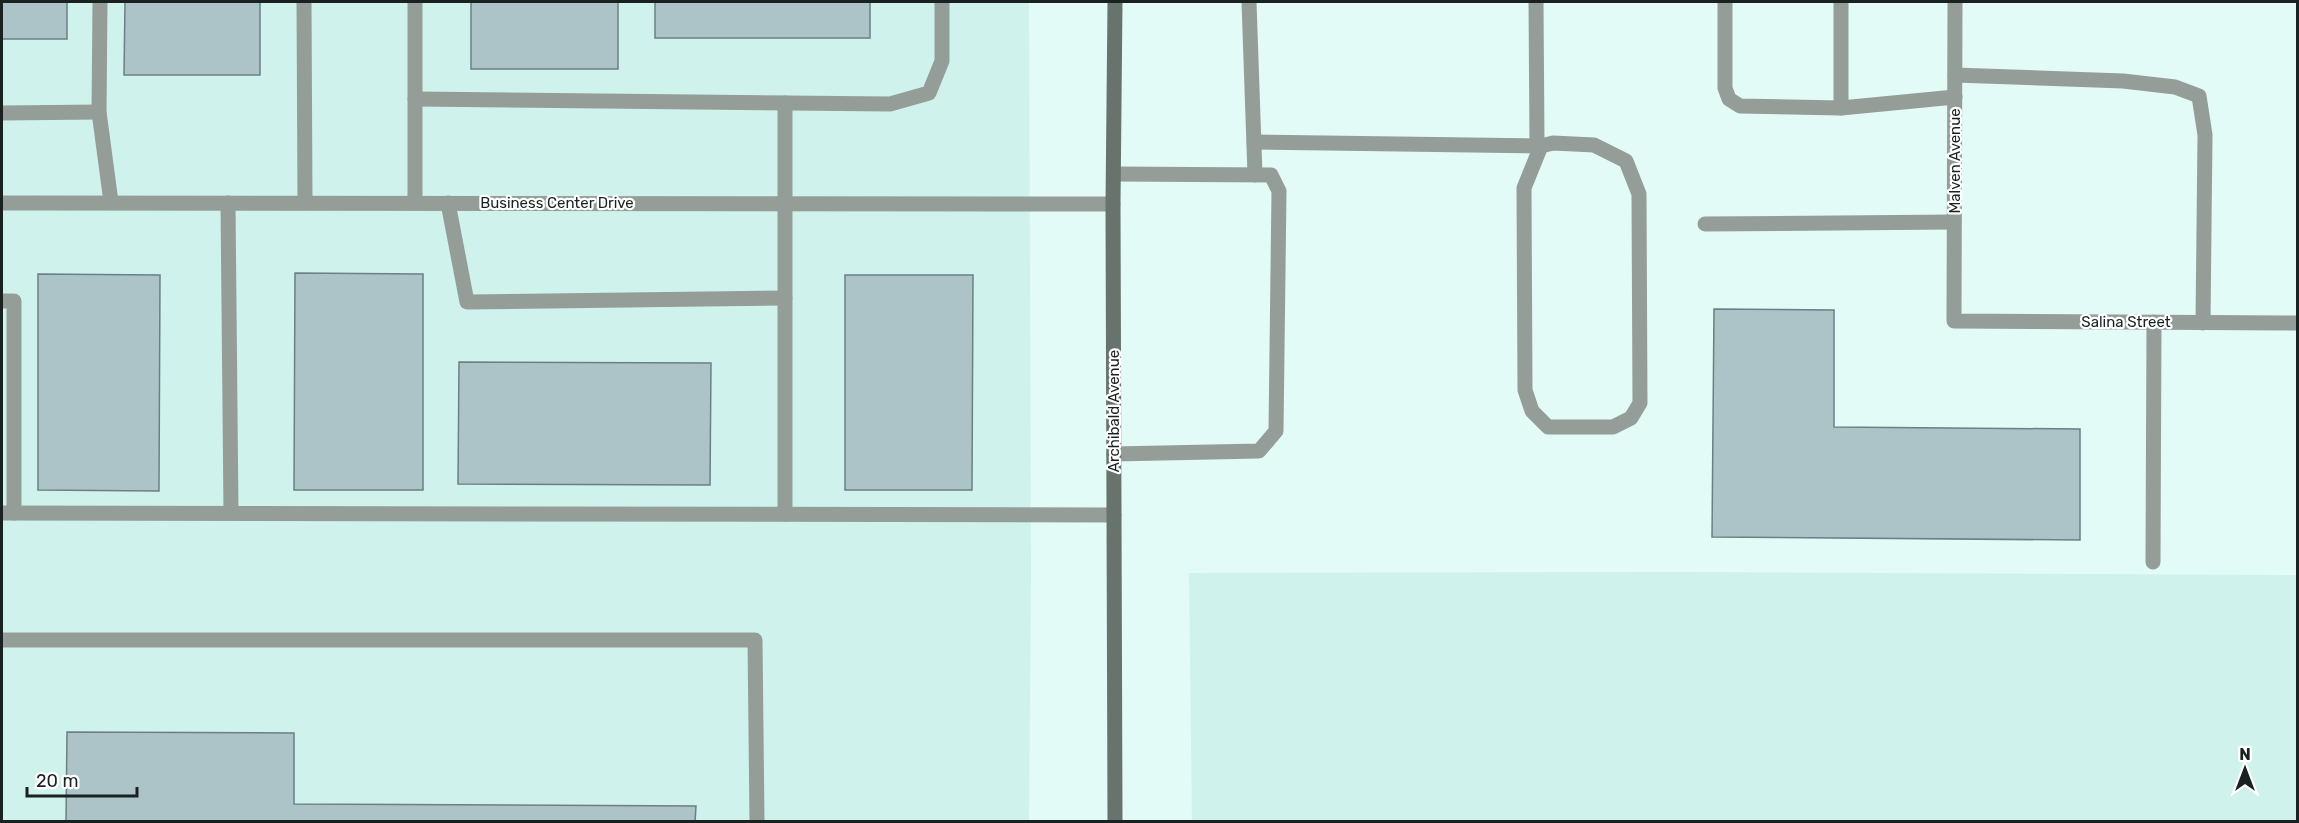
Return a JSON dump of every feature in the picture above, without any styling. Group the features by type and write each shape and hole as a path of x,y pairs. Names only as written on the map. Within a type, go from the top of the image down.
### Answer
{"main road":[{"name":"Archibald Avenue","path":"1115,2 1113,204 1115,822"}],"street":[{"path":"100,2 99,112 111,202"},
{"path":"304,2 305,203"},
{"path":"415,2 416,203"},
{"path":"416,99 890,104 929,93 942,61 942,2"},
{"path":"1249,2 1255,176"},
{"path":"1536,2 1537,143 1541,146"},
{"path":"1725,2 1725,88 1729,99 1740,106 1841,108 1955,97"},
{"path":"1841,2 1841,108"},
{"name":"Malven Avenue","path":"1954,321 1956,2"},
{"path":"1955,75 2123,81 2175,87 2199,96 2205,135 2203,322"},
{"path":"785,103 786,514"},
{"path":"2,113 99,112"},
{"path":"1254,142 1594,145 1626,161 1639,194 1640,403 1631,418 1613,427 1548,427 1532,411 1526,390 1524,188 1541,146"},
{"path":"1114,174 1271,176 1279,191 1276,431 1259,451 1114,454"},
{"name":"Business Center Drive","path":"2,203 1113,204"},
{"path":"228,203 231,513"},
{"path":"448,203 467,302 785,298"},
{"path":"1705,224 1954,222"},
{"path":"2,301 14,301 8,513 1114,514"},
{"name":"Salina Street","path":"1954,321 2298,323"},
{"path":"2153,562 2154,322"},
{"path":"2,640 755,640 757,822"}],"shaded area":[{"path":"2,2 1029,2 1031,572 1029,821 2,822"},
{"path":"1679,572 2297,575 2297,821 1192,821 1189,573"}],"building":[{"path":"2,2 67,2 67,39 2,39"},
{"path":"125,2 260,2 260,75 124,75"},
{"path":"471,2 618,2 618,69 471,69"},
{"path":"655,2 870,2 870,38 655,38"},
{"path":"295,273 423,274 423,490 294,490"},
{"path":"38,274 160,275 159,491 38,490"},
{"path":"845,275 973,275 972,490 845,490"},
{"path":"1714,309 1834,310 1834,427 2080,429 2080,540 1712,537"},
{"path":"459,362 711,363 710,485 458,484"},
{"path":"67,732 294,733 294,804 696,806 695,822 66,822"}]}
